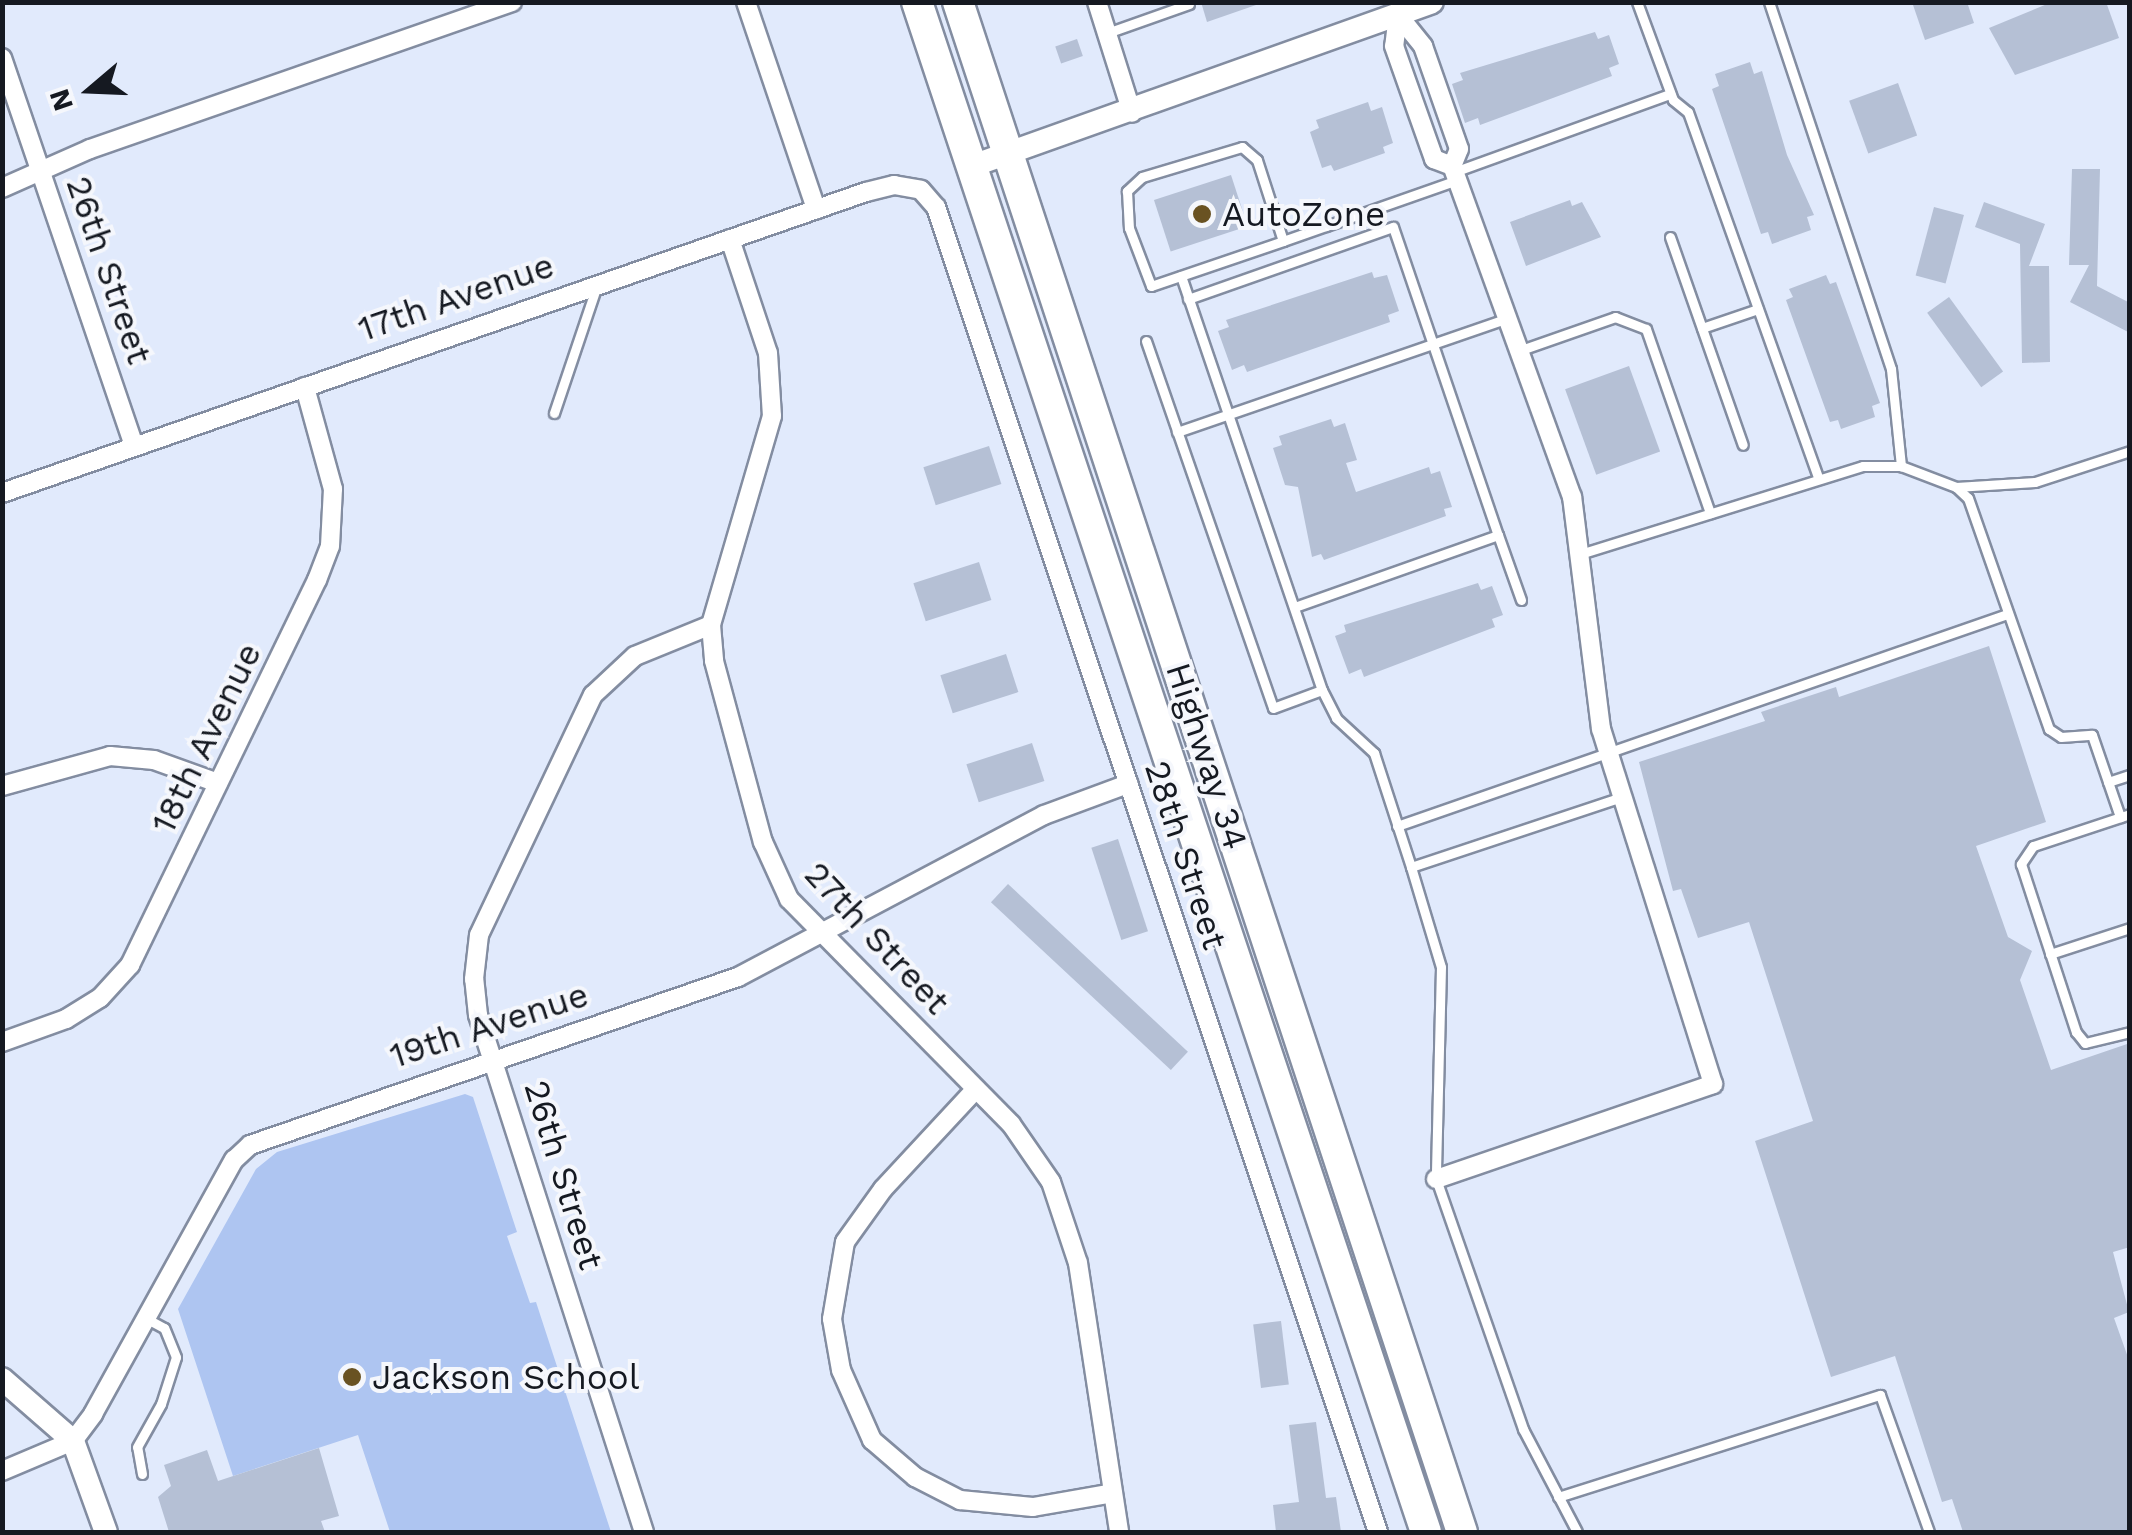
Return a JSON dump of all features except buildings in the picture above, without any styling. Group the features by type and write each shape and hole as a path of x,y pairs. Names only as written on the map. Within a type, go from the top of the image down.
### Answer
{"highway":[{"name":"Highway 34","path":"917,2 1426,1532"},
{"name":"Highway 34","path":"958,2 1462,1532"},
{"path":"1392,1324 1482,1532"}],"main road":[{"path":"972,166 1132,113 1396,9 1432,2"},
{"path":"2,1379 73,1440 106,1532"}],"street":[{"path":"2,188 40,169 512,2"},
{"path":"746,2 816,209"},
{"path":"1098,2 1132,113"},
{"path":"1396,9 1393,45 1434,159 1455,173"},
{"path":"1396,9 1418,35 1429,63 1459,150 1455,173 1572,497 1608,754 1714,1084 1436,1179"},
{"name":"26th Street","path":"2,58 134,446"},
{"name":"17th Avenue","path":"2,493 816,209 894,185 921,190 931,199"},
{"name":"28th Street","path":"931,199 1378,1532"},
{"name":"27th Street","path":"730,239 768,353 772,416 711,626 714,660 763,842 779,883 819,934 1037,1157 1064,1212 1078,1262 1120,1532"},
{"name":"18th Avenue","path":"2,1042 66,1019 100,998 130,965 330,546 333,489 305,387"},
{"name":"26th Street","path":"644,1532 474,995 479,935 578,718 622,666 663,641 711,626"},
{"path":"2,786 110,756 154,760 218,784"},
{"name":"19th Avenue","path":"73,1440 234,1160 250,1144 738,977 1044,814 1128,784"},
{"path":"975,1090 883,1189 845,1242 832,1319 840,1370 872,1440 915,1478 960,1500 1032,1507 1113,1493"},
{"path":"2,1471 73,1440"}],"lane":[{"path":"1638,2 1670,94 1688,112 1818,478"},
{"path":"1769,2 1891,370 1901,466"},
{"path":"1107,33 1190,4"},
{"path":"1284,241 1257,160 1242,146 1223,148 1142,177 1127,190 1129,228 1151,286 1284,241 1670,94"},
{"path":"1188,299 1393,227 1521,600"},
{"path":"1670,237 1744,445"},
{"path":"1180,276 1322,690 1336,718 1374,753 1411,867 1442,968 1436,1179 1523,1429 1577,1532"},
{"path":"554,413 596,285"},
{"path":"1702,328 1758,308"},
{"path":"1521,350 1614,317 1646,329 1710,512"},
{"path":"1177,432 1509,318"},
{"path":"1146,341 1273,708 1322,690"},
{"path":"1956,487 2035,482 2130,450"},
{"path":"1578,555 1863,466 1901,466 1956,487 1968,498 2049,728 2061,737 2092,734 2124,816 2022,853 2050,954 2085,1043 2130,1032"},
{"path":"1294,607 1498,535"},
{"path":"1396,826 2007,614"},
{"path":"2108,782 2130,775"},
{"path":"1411,867 1622,797"},
{"path":"2050,954 2130,928"},
{"path":"142,1474 137,1447 162,1404 176,1356 164,1328 146,1319"},
{"path":"1558,1497 1880,1395 1929,1532"}],"shaded area":[{"name":"Jackson School","path":"465,1094 473,1097 517,1232 507,1236 530,1303 536,1302 611,1532 390,1532 358,1435 233,1476 178,1309 256,1169 277,1152"}],"place":[{"name":"AutoZone","path":"1202,214"},
{"name":"Jackson School","path":"352,1377"}]}
